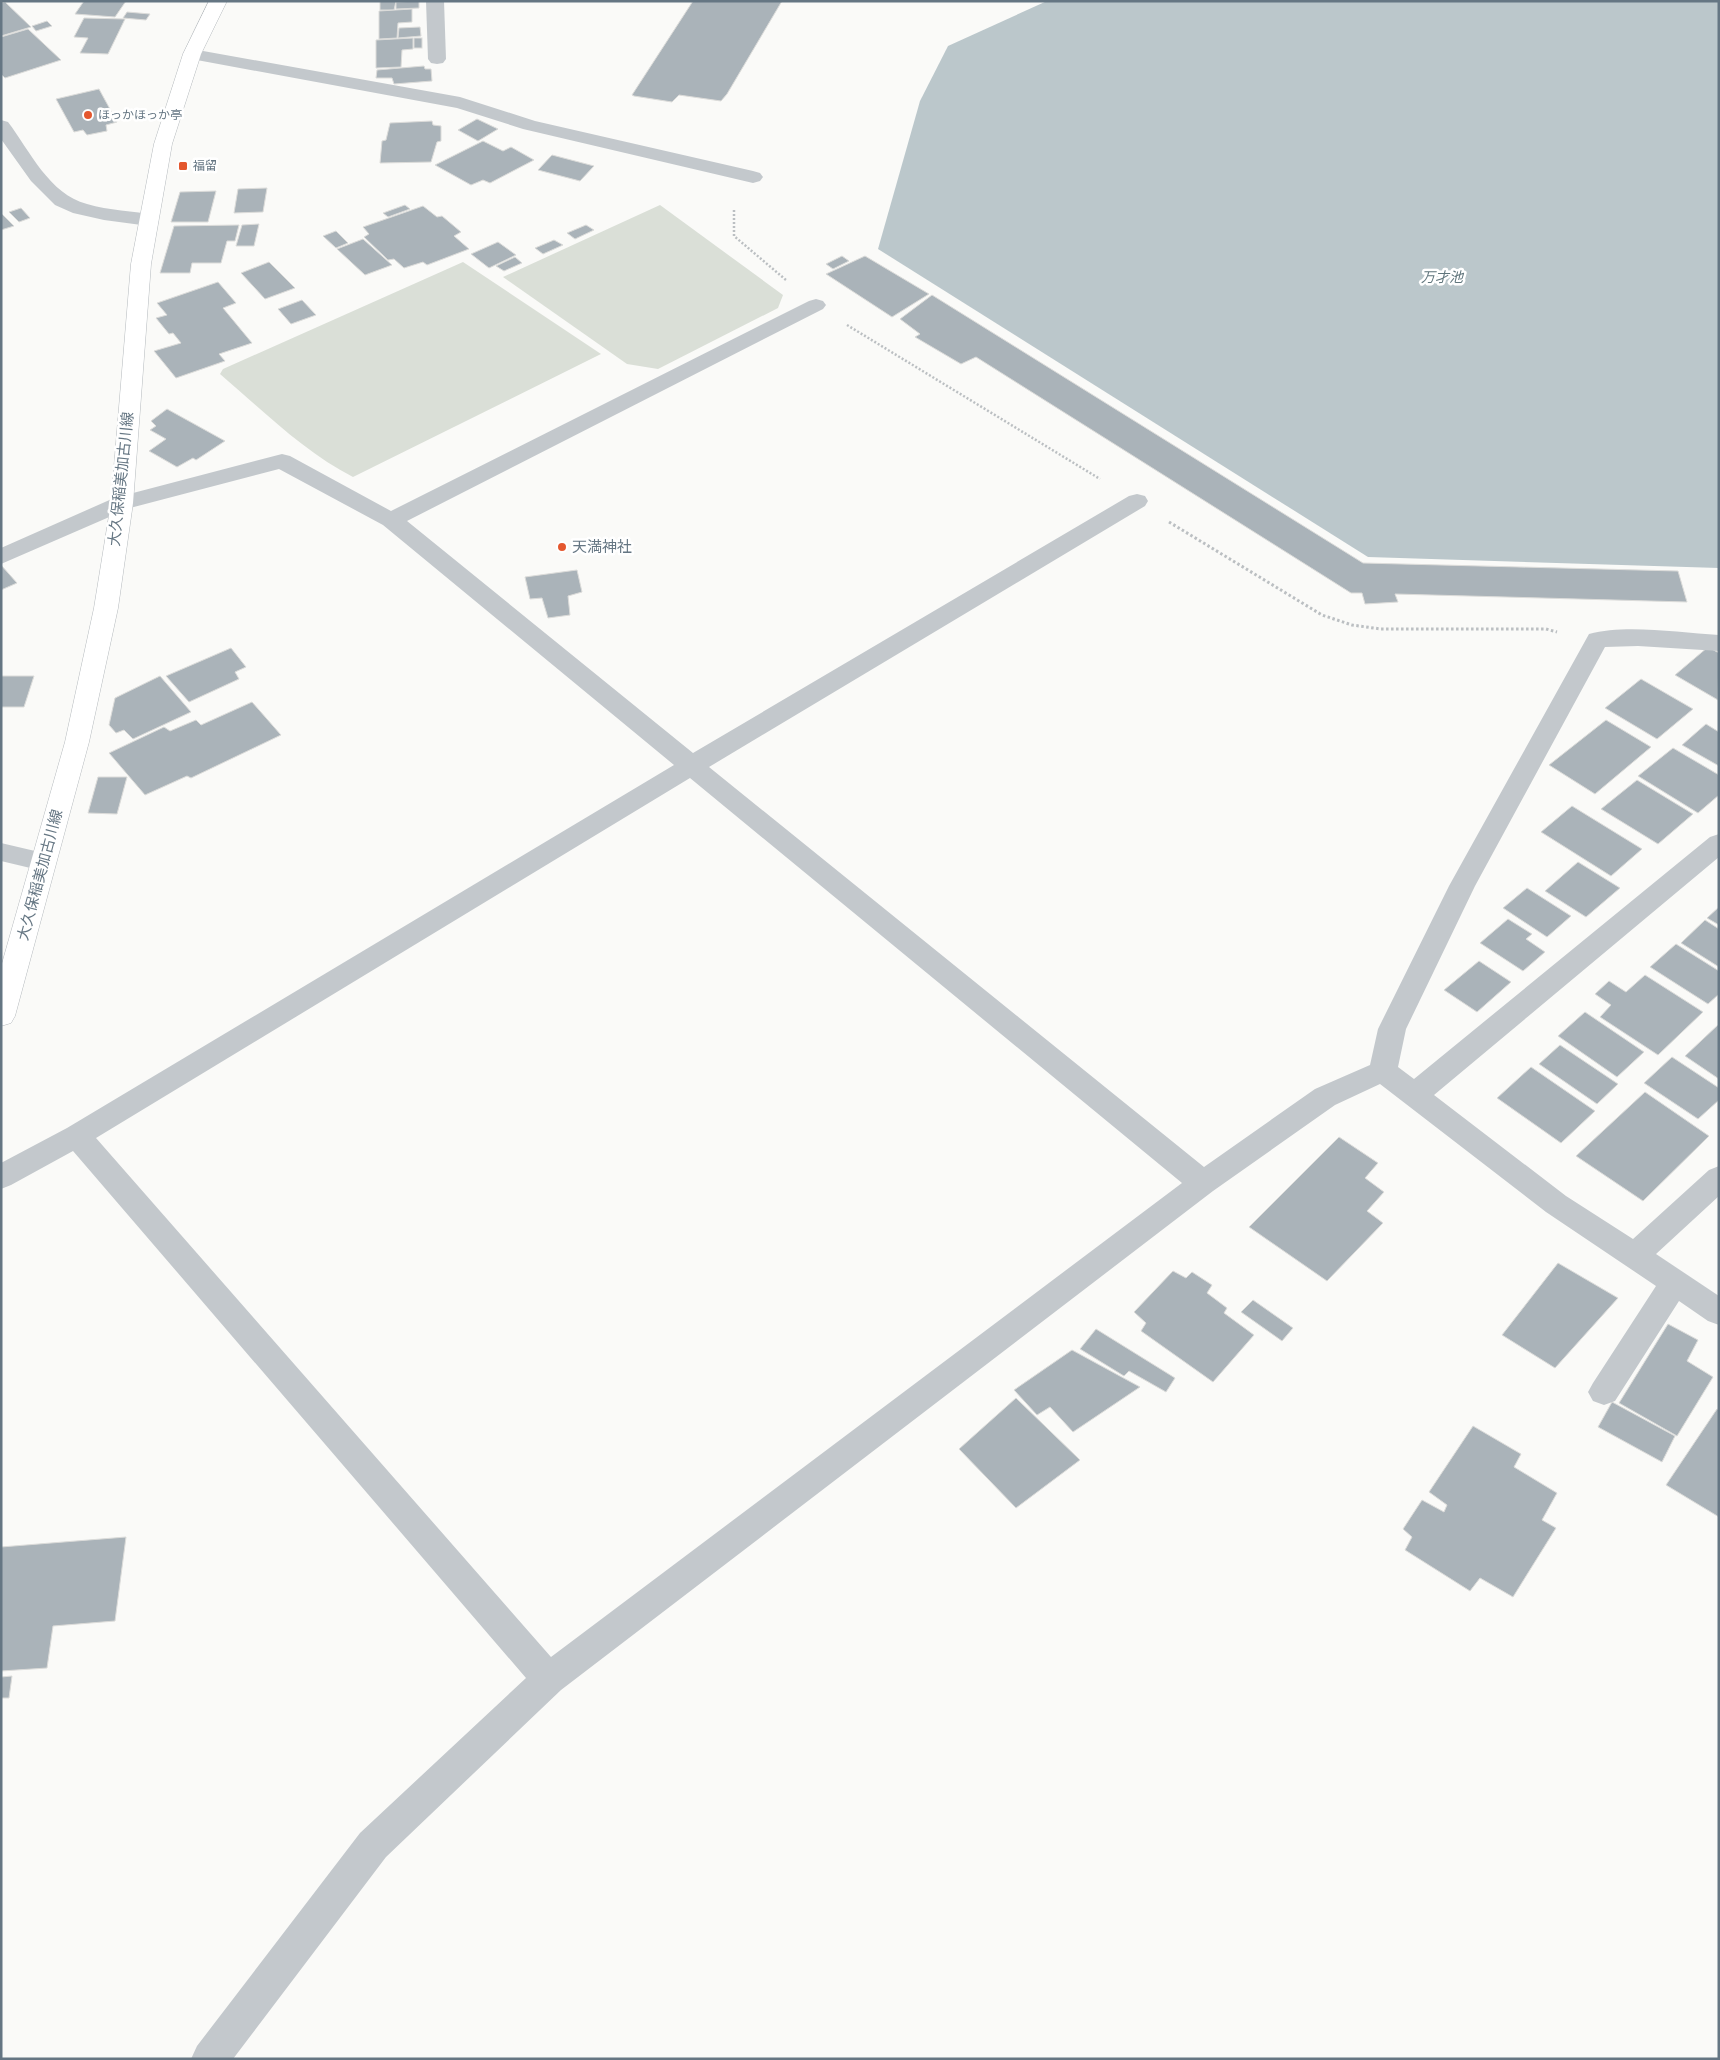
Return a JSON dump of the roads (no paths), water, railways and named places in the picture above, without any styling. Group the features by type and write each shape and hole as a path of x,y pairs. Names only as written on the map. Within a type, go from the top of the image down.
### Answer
{"main road":[{"name":"大久保稲美加古川線","path":"1,1016 77,742 106,608 122,503 141,264 164,144 177,96 192,54 218,1"}],"street":[{"path":"435,1 437,59"},
{"path":"192,54 460,103 530,124 753,177"},
{"path":"1,126 48,190 63,203 104,214 149,220"},
{"path":"1,159 21,152"},
{"path":"391,520 816,306"},
{"path":"1,558 122,503 282,461 391,520 693,764 1203,1183"},
{"path":"1,1177 77,1136 693,764 1136,501"},
{"path":"1383,1071 1392,1029 1462,886 1597,640 1638,638 1719,643"},
{"path":"1414,1095 1719,843"},
{"path":"1,852 43,862"},
{"path":"1383,1071 1556,1204 1719,1312"},
{"path":"210,2059 373,1846 548,1679 1203,1183 1300,1113 1326,1097 1383,1071"},
{"path":"77,1136 548,1679"},
{"path":"1634,1256 1719,1178"},
{"path":"1604,1392 1675,1282"}],"water":[{"name":"万才池","path":"1047,1 1719,1 1719,568 1368,557 878,249 920,101 948,46"}],"place":[{"name":"ほっかほっか亭","path":"88,115"},
{"name":"福留","path":"183,166"},
{"name":"天満神社","path":"562,547"}]}
